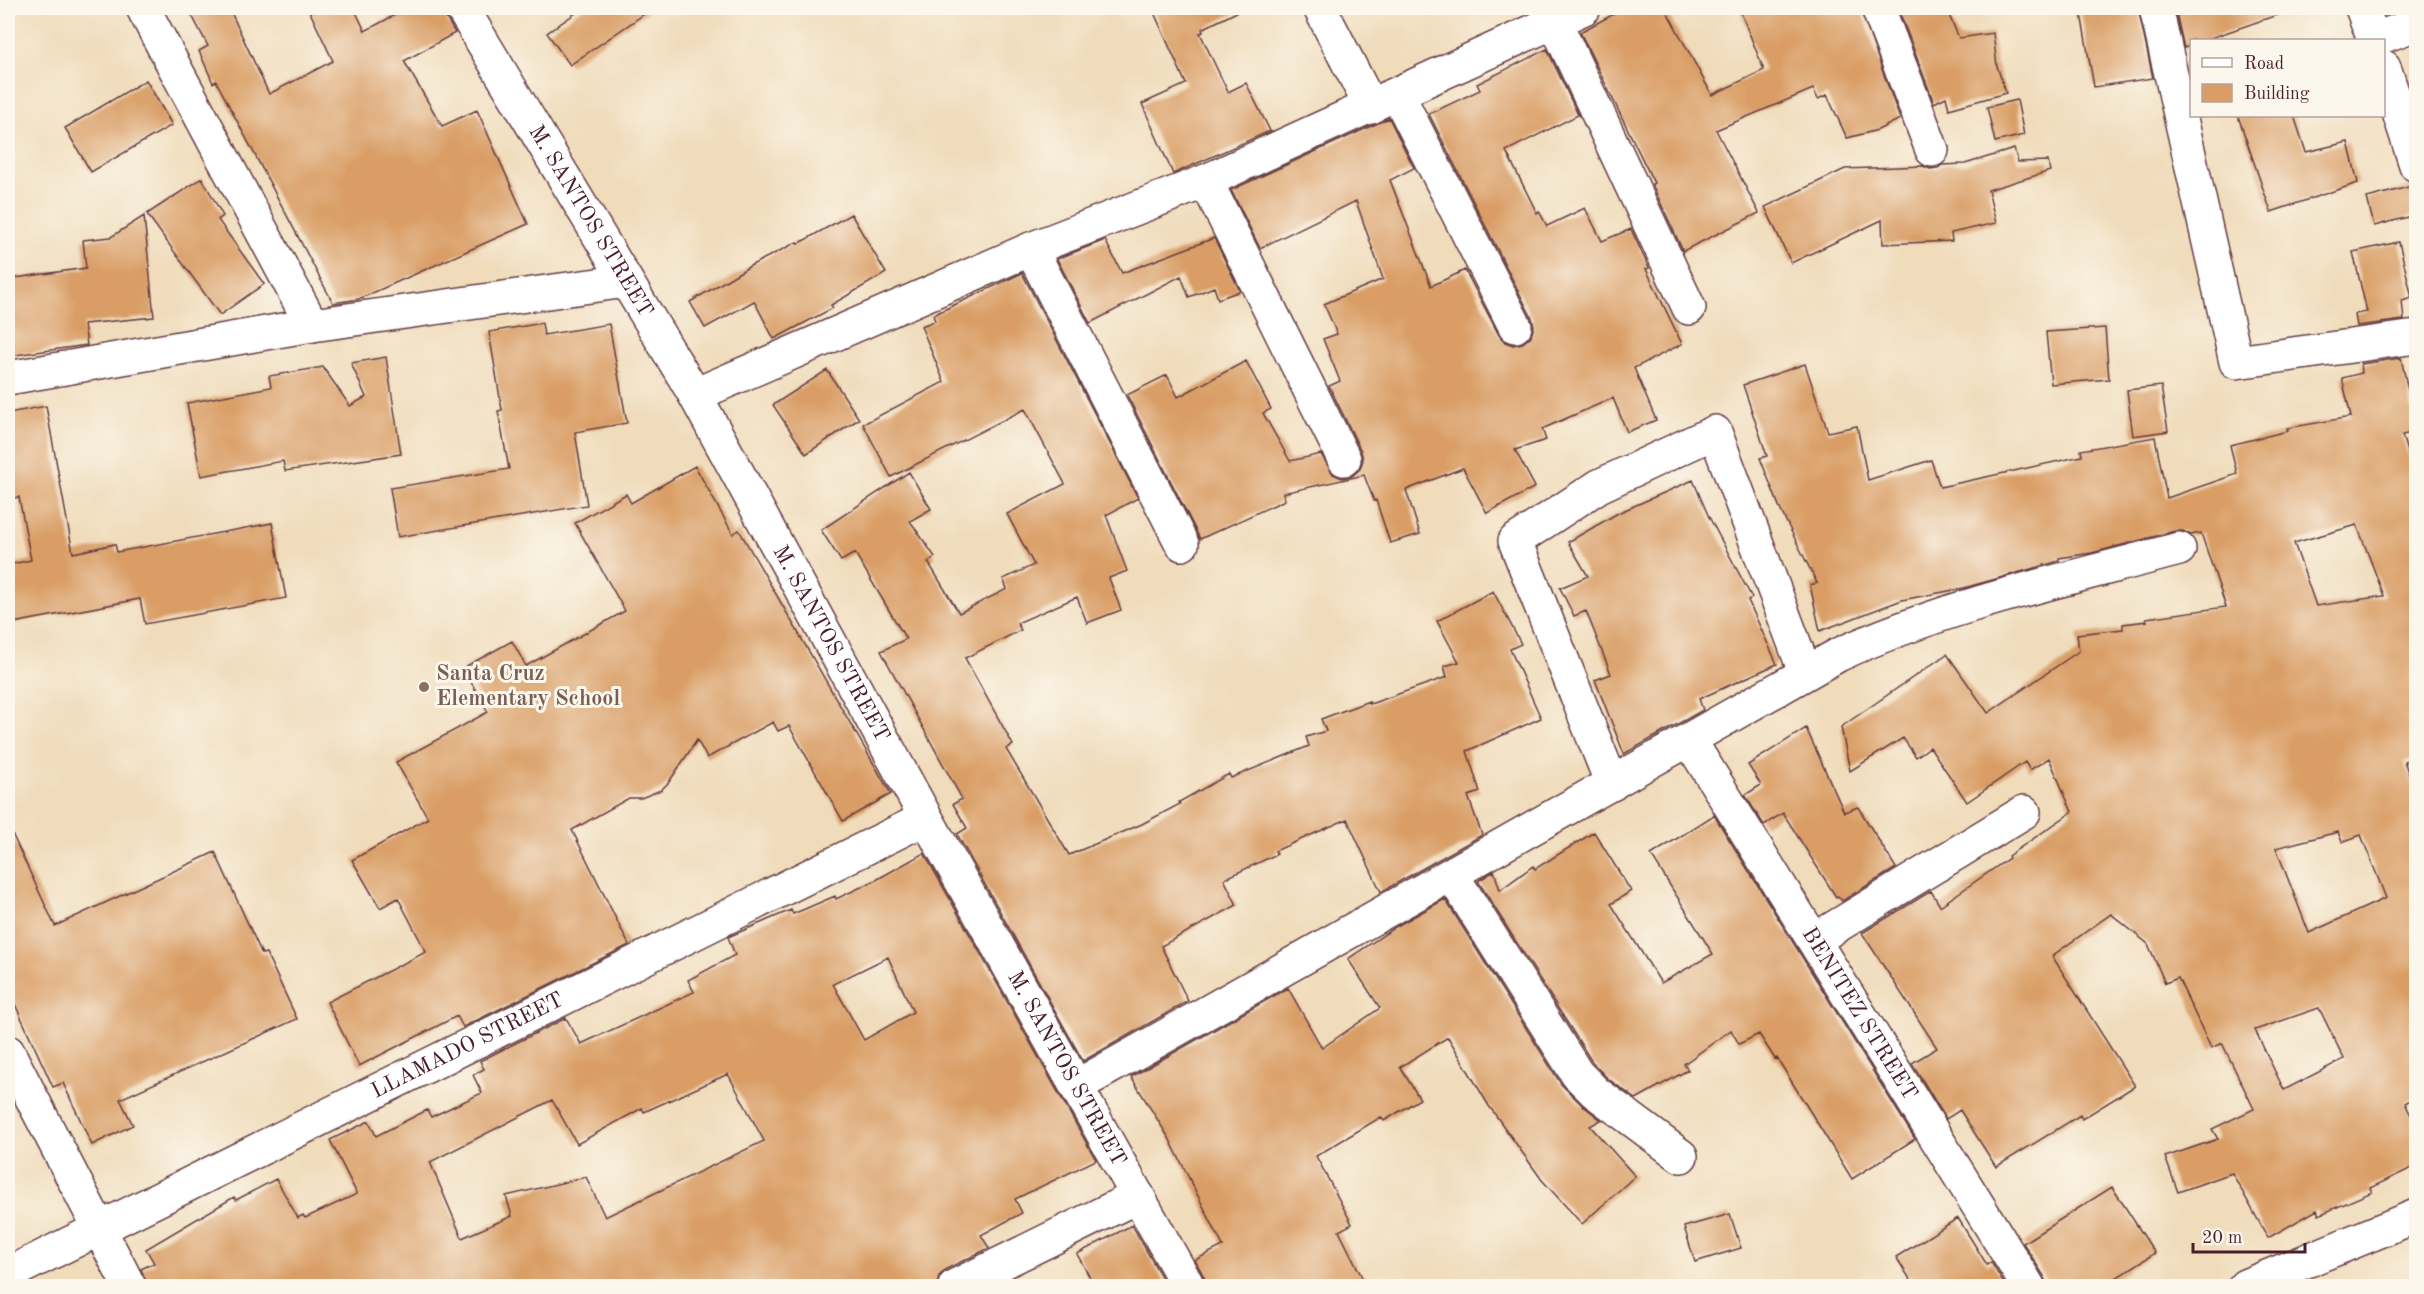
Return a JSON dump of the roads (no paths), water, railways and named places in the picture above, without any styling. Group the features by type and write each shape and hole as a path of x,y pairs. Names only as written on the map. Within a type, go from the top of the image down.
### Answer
{"street":[{"path":"142,8 312,325"},
{"name":"M. SANTOS STREET","path":"462,8 695,395 926,818 1188,1287"},
{"path":"1320,8 1385,101 1515,326"},
{"path":"695,395 1031,249 1206,181 1584,8"},
{"path":"1878,8 1932,150"},
{"path":"2156,8 2186,109 2236,362 2416,337"},
{"path":"2362,8 2374,39"},
{"path":"1555,22 1689,308"},
{"path":"2377,39 2416,24"},
{"path":"2385,70 2416,165"},
{"path":"1206,181 1344,459"},
{"path":"1031,249 1182,544"},
{"path":"8,378 312,325 626,281"},
{"path":"1612,784 1515,541 1599,486 1715,432 1805,672"},
{"path":"1077,1086 1689,741 1805,672 1869,641 1933,617 2179,549"},
{"name":"BENITEZ STREET","path":"1689,741 2028,1287"},
{"path":"1814,940 2024,812"},
{"name":"LLAMADO STREET","path":"8,1274 926,818"},
{"path":"1452,875 1577,1074 1595,1092 1681,1156"},
{"path":"8,1052 129,1287"},
{"path":"956,1287 1138,1196"},
{"path":"2245,1287 2416,1216"}],"place":[{"name":"Santa Cruz Elementary School","path":"424,687"}]}
